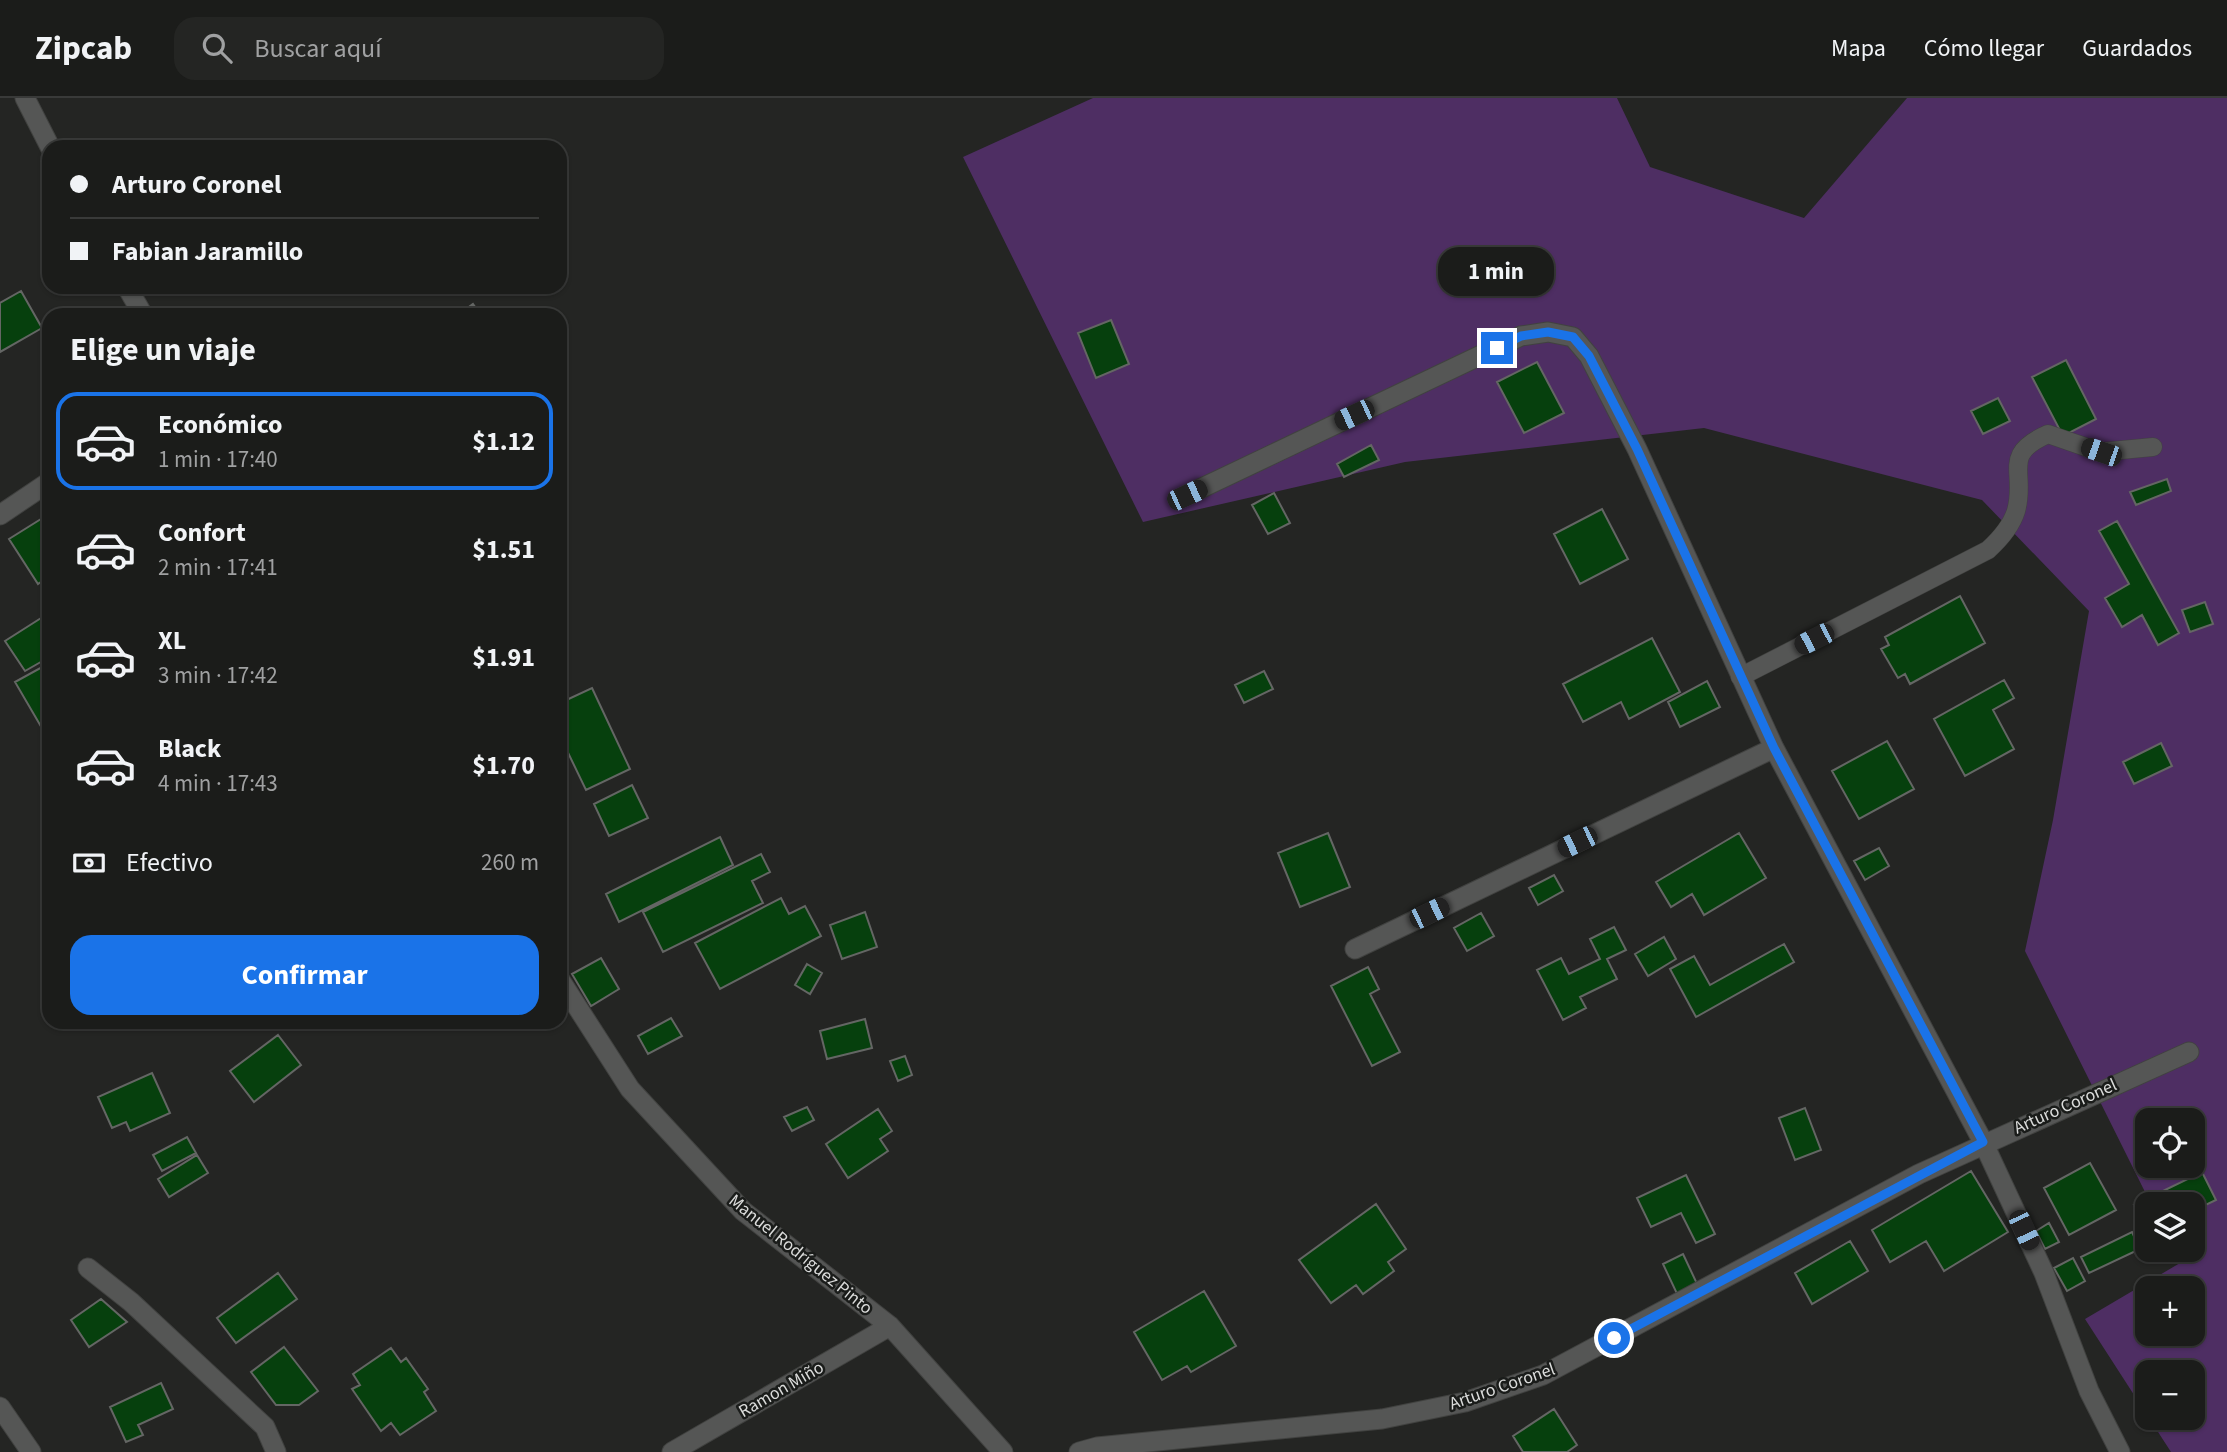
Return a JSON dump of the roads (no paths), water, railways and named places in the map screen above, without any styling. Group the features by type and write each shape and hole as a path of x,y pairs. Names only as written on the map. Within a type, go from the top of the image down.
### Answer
{"street":[{"path":"25,98 46,140"},
{"path":"1187,495 1521,336 1548,332 1573,337 1589,356 1637,449 1774,748 1983,1142 2044,1273 2089,1391 2120,1452"},
{"path":"0,515 42,487"},
{"path":"1355,948 1774,748"},
{"name":"Manuel Rodríguez Pinto","path":"567,991 630,1089 743,1211 890,1326 1003,1452"},
{"name":"Arturo Coronel","path":"1079,1452 1097,1447 1382,1419 1465,1402 1544,1376 1983,1142 2189,1052"},
{"path":"88,1268 131,1302 265,1427 276,1452"},
{"name":"Ramon Miño","path":"672,1452 890,1326"},
{"path":"0,1407 32,1452"}],"lane":[{"path":"1740,677 1988,550 2005,534 2016,512 2019,495 2018,458 2028,442 2048,434 2101,452 2136,451 2153,447"}]}
